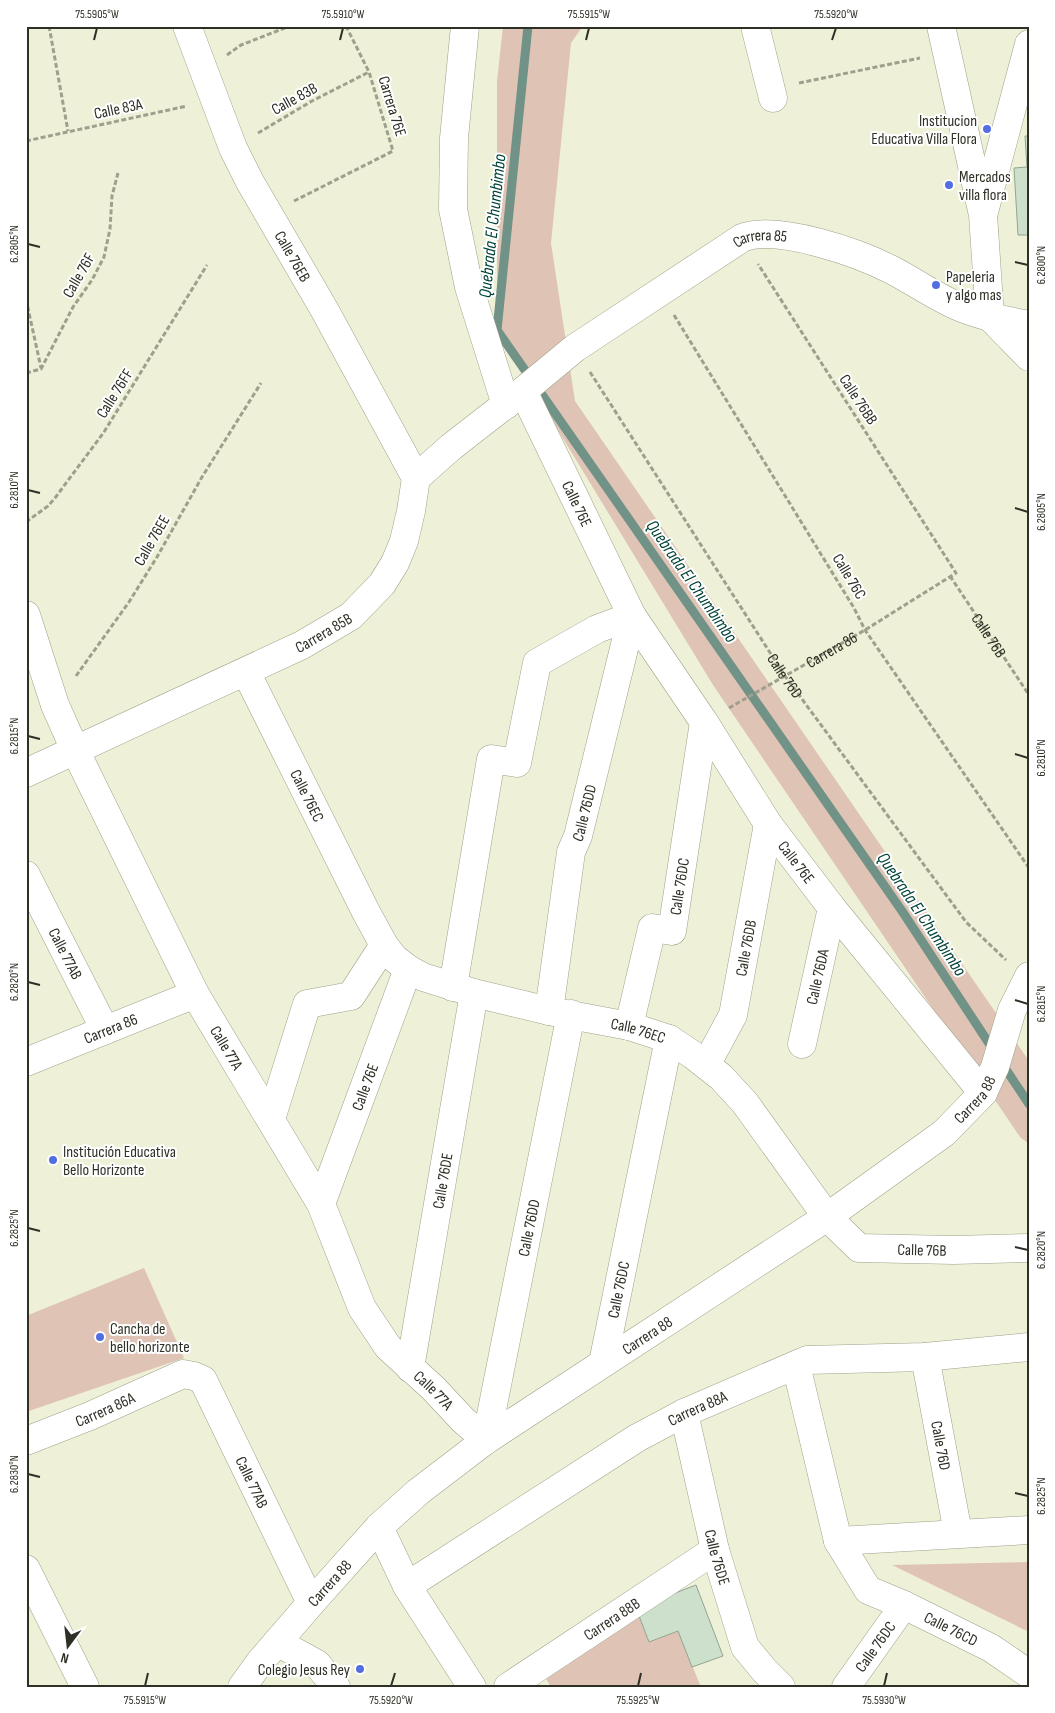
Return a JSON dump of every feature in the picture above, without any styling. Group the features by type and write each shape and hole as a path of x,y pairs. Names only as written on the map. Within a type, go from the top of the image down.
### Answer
{"street":[{"name":"Calle 76EB","path":"187,26 233,148 250,182 324,309 416,478"},
{"name":"Calle 76E","path":"465,26 454,138 452,209 469,287 515,398 632,616 704,722 768,824 832,908 983,1093"},
{"path":"755,26 772,94"},
{"path":"944,39 983,215 990,317 1029,357"},
{"path":"983,215 1029,44"},
{"name":"Carrera 85","path":"515,398 575,348 742,238 751,234 765,233 809,240 833,247 890,269 955,305 990,317 1029,325"},
{"path":"416,478 451,447 515,398"},
{"name":"Carrera 85B","path":"26,773 246,672 302,645 352,616 382,584 395,563 404,541 416,478"},
{"name":"Calle 77A","path":"26,615 55,705 75,750 195,994 322,1204 362,1308 388,1347 486,1440"},
{"path":"463,990 491,759 517,763 537,663 597,629 632,616"},
{"name":"Calle 76DD","path":"486,1440 560,1013 571,852 578,836 632,616"},
{"name":"Calle 76EC","path":"246,672 361,903 394,958 408,969 423,977 463,990 560,1013 629,1026 669,1039 721,1077 745,1103 827,1217"},
{"name":"Calle 76DC","path":"629,1026 652,928 672,931 704,722"},
{"name":"Calle 76DB","path":"706,1065 732,1015 768,824"},
{"name":"Calle 77AB","path":"26,874 105,1030"},
{"name":"Calle 76DA","path":"802,1044 832,908"},
{"path":"271,1119 307,1004 351,996 384,944"},
{"name":"Calle 76E","path":"322,1204 408,969"},
{"name":"Carrera 88","path":"242,1687 310,1603 379,1527 418,1492 486,1440 827,1217 944,1134 983,1093 995,1067 1012,1010 1028,977"},
{"name":"Calle 76DE","path":"410,1368 445,1163 463,990"},
{"name":"Carrera 86","path":"26,1062 195,994"},
{"name":"Calle 76DC","path":"603,1363 669,1039"},
{"name":"Calle 76B","path":"827,1217 859,1248 954,1250 1029,1248"},
{"name":"Carrera 88A","path":"407,1586 637,1438 684,1413 806,1360 925,1357 1029,1347"},
{"name":"Calle 76D","path":"925,1357 958,1533"},
{"path":"796,1365 838,1540 1029,1530"},
{"name":"Calle 77AB","path":"183,1374 203,1380 310,1603"},
{"name":"Carrera 86A","path":"26,1441 90,1416 183,1374"},
{"name":"Calle 76DE","path":"684,1413 715,1550 745,1647 781,1687"},
{"path":"379,1527 407,1586 472,1687"},
{"name":"Calle 76CD","path":"838,1540 868,1590 904,1605 990,1648 1029,1674"},
{"name":"Carrera 88B","path":"508,1687 715,1550"},
{"path":"26,1569 85,1687"},
{"name":"Calle 76DC","path":"849,1686 904,1605"},
{"path":"277,1642 317,1664 336,1687"}],"path":[{"path":"49,26 68,131"},
{"path":"212,89 226,56 241,45 290,26"},
{"name":"Carrera 76E","path":"270,214 393,150 369,72 346,26"},
{"path":"772,94 944,39"},
{"name":"Calle 83B","path":"233,148 312,101 369,72"},
{"name":"Calle 83A","path":"26,141 68,131 212,89"},
{"name":"Calle 76F","path":"41,369 73,308 92,280 104,257 110,229 112,196 118,173"},
{"name":"Calle 76BB","path":"742,238 956,573"},
{"name":"Calle 76FF","path":"26,522 48,506 55,498 104,432 207,265"},
{"name":"Calle 76C","path":"659,292 866,630 1029,868"},
{"path":"26,299 41,369 26,374"},
{"name":"Calle 76D","path":"575,348 785,676 966,922 1028,977"},
{"name":"Calle 76EE","path":"55,705 129,602 202,477 261,383"},
{"name":"Carrera 86","path":"704,722 866,630 956,573"},
{"name":"Calle 76B","path":"950,576 1029,695"}],"shaded area":[{"path":"503,26 583,26 571,43 551,243 575,401 1029,1061 1029,1144 1020,1137 713,685 497,330 497,81"},
{"name":"Cancha de bello horizonte","path":"144,1268 184,1358 26,1412 26,1316"},
{"path":"1029,1562 1029,1632 892,1565"},
{"path":"636,1608 678,1631 701,1687 551,1687 542,1672"}],"building":[{"path":"1025,136 1029,136 1029,235 1018,235 1014,168 1027,167"},
{"path":"696,1585 723,1656 692,1667 678,1631 649,1642 636,1608"}],"waterway":[{"name":"Quebrada El Chumbimbo","path":"528,26 497,330 902,911 994,1051"},
{"name":"Quebrada El Chumbimbo","path":"1001,1062 1029,1104"}],"place":[{"name":"Institucion Educativa Villa Flora","path":"987,129"},
{"name":"Mercados villa flora","path":"949,185"},
{"name":"Papeleria y algo mas","path":"936,285"},
{"name":"Institución Educativa Bello Horizonte","path":"53,1160"},
{"name":"Cancha de bello horizonte","path":"100,1337"},
{"name":"Colegio Jesus Rey","path":"360,1669"}]}
